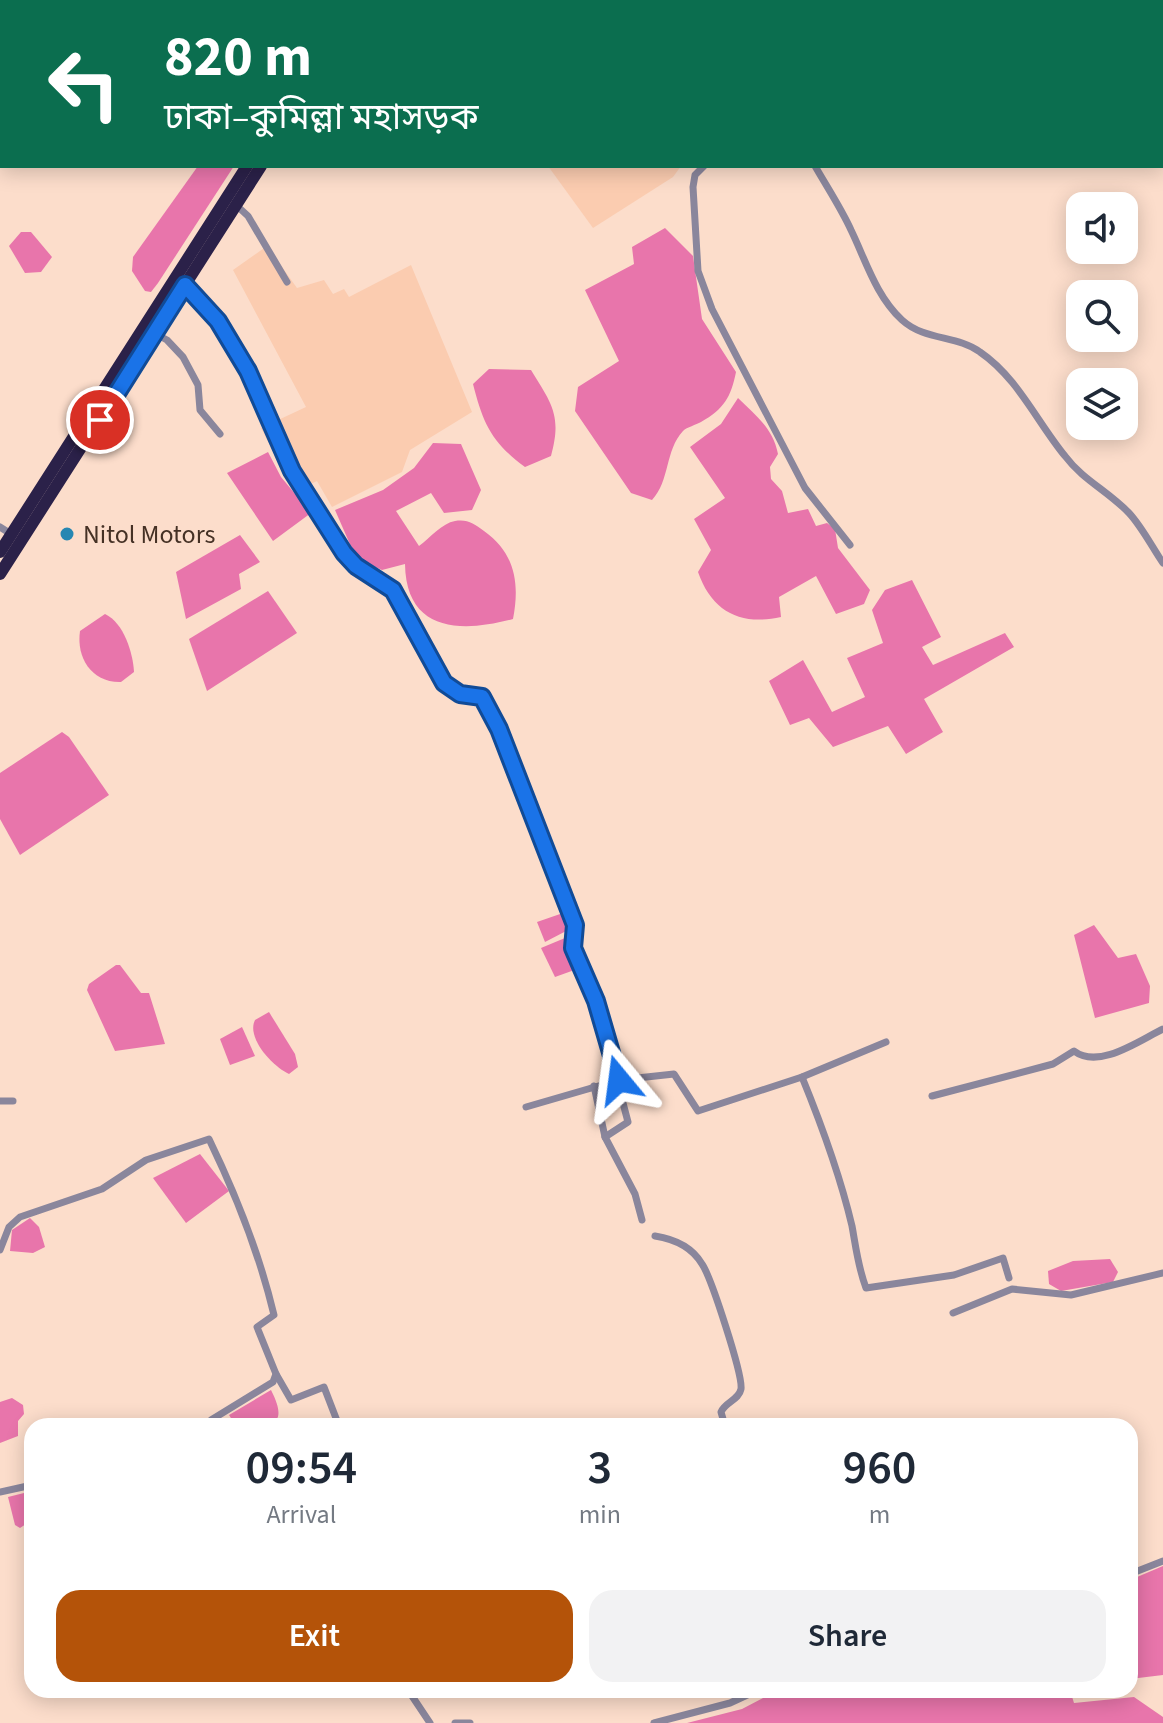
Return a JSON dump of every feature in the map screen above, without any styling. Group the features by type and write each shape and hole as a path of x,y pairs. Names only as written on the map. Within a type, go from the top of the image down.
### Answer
{"highway":[{"path":"0,552 6,531 246,168"},
{"path":"0,574 260,168"}],"street":[{"path":"702,168 695,175 693,187 702,285 805,488 850,545"},
{"path":"816,168 845,217 869,272 901,319 928,336 971,347 985,355 1032,408 1063,455 1087,482 1105,491 1130,514 1163,563"},
{"path":"236,205 248,216 287,282"},
{"path":"185,285 218,321 248,371 292,471 344,553 356,566 393,590 444,683 460,694 482,697 499,729 575,925 573,948 596,1001 619,1080 628,1122 605,1137"},
{"path":"154,333 167,340 183,357 198,385 200,410 220,434"},
{"path":"932,1096 1053,1064 1074,1051 1079,1055 1099,1056 1118,1051 1163,1029"},
{"path":"526,1107 619,1080 674,1074 698,1111 802,1077 886,1042"},
{"path":"802,1077 828,1141 852,1228 856,1261 866,1288 954,1275 1003,1258 1009,1278"},
{"path":"594,1086 605,1137 635,1194 642,1220"},
{"path":"0,1101 13,1101"},
{"path":"0,1250 9,1227 20,1217 102,1189 146,1160 209,1139 240,1203 262,1265 274,1315 257,1327 276,1374 291,1400 324,1387 336,1418"},
{"path":"655,1236 680,1243 703,1264 736,1350 742,1387 738,1397 724,1405 723,1418"},
{"path":"953,1313 1012,1289 1071,1295 1163,1273"},
{"path":"214,1418 273,1382 276,1374"},
{"path":"0,1492 24,1487"},
{"path":"1138,1571 1163,1561"},
{"path":"413,1698 430,1723"},
{"path":"654,1723 741,1698"},
{"path":"455,1723 470,1723"}],"shaded area":[{"path":"197,168 233,168 151,292 145,291 132,271 133,257"},
{"path":"549,168 680,168 673,177 593,228"},
{"path":"665,228 693,256 702,319 736,372 732,389 721,407 685,430 677,439 662,484 652,500 631,493 575,411 578,387 619,361 585,290 634,264 632,247"},
{"path":"21,232 31,232 52,257 41,272 25,273 9,246"},
{"path":"267,246 297,288 324,280 333,294 344,289 349,297 411,265 472,412 410,450 402,472 332,507 317,481 294,492 261,428 306,407 233,270"},
{"path":"489,369 531,370 553,411 555,430 551,456 525,467 496,440 485,421 473,384"},
{"path":"738,398 763,423 776,445 778,454 770,467 771,479 782,491 788,513 808,509 816,526 827,523 835,529 838,548 870,590 864,604 836,614 816,576 779,597 781,617 753,619 730,613 711,597 704,586 698,572 711,550 694,519 725,498 690,447 721,424"},
{"path":"433,443 461,444 481,490 472,510 444,513 431,493 396,511 419,546 445,525 460,521 474,524 494,540 503,549 513,570 516,593 513,619 474,626 440,622 426,615 415,603 408,586 405,564 382,570 356,558 335,510 383,490 414,468"},
{"path":"268,452 281,477 311,513 273,541 227,473"},
{"path":"240,535 260,562 239,574 241,589 186,619 176,572"},
{"path":"912,580 941,637 922,647 933,665 1005,633 1014,647 924,699 943,732 906,754 888,726 833,747 809,718 790,725 769,681 803,660 832,712 865,697 847,658 883,643 872,610 885,590"},
{"path":"268,591 297,633 207,691 189,639"},
{"path":"105,614 122,631 132,656 134,672 121,682 94,673 81,650 80,631"},
{"path":"62,732 69,737 109,795 20,855 0,819 0,773"},
{"path":"563,913 570,929 545,942 537,922"},
{"path":"1094,925 1118,958 1136,954 1150,986 1149,1003 1095,1018 1074,935"},
{"path":"565,938 580,968 555,977 541,948"},
{"path":"120,965 141,993 149,993 165,1044 115,1051 87,990 89,984"},
{"path":"269,1012 295,1054 298,1067 289,1074 269,1059 254,1035 255,1020"},
{"path":"242,1027 255,1056 230,1065 220,1039"},
{"path":"200,1154 229,1191 186,1223 153,1178"},
{"path":"30,1218 39,1227 45,1247 33,1253 10,1251 12,1230"},
{"path":"1110,1259 1118,1272 1113,1282 1061,1291 1049,1284 1048,1271 1073,1261"},
{"path":"271,1390 277,1403 277,1418 231,1418 229,1415"},
{"path":"12,1398 23,1405 24,1414 18,1421 18,1436 0,1443 0,1402"},
{"path":"24,1493 24,1525 20,1528 15,1525 8,1497"},
{"path":"1163,1566 1163,1675 1138,1678 1138,1577"},
{"path":"763,1698 1072,1698 1074,1703 1135,1698 1163,1717 1163,1723 687,1723 742,1709"}],"place":[{"name":"Nitol Motors","path":"67,534"}],"route":[{"path":"100,420 185,285 218,321 248,371 292,471 344,553 356,566 393,590 444,683 460,694 482,697 499,729 575,925 571,938 573,948 596,1001 619,1080"}]}
